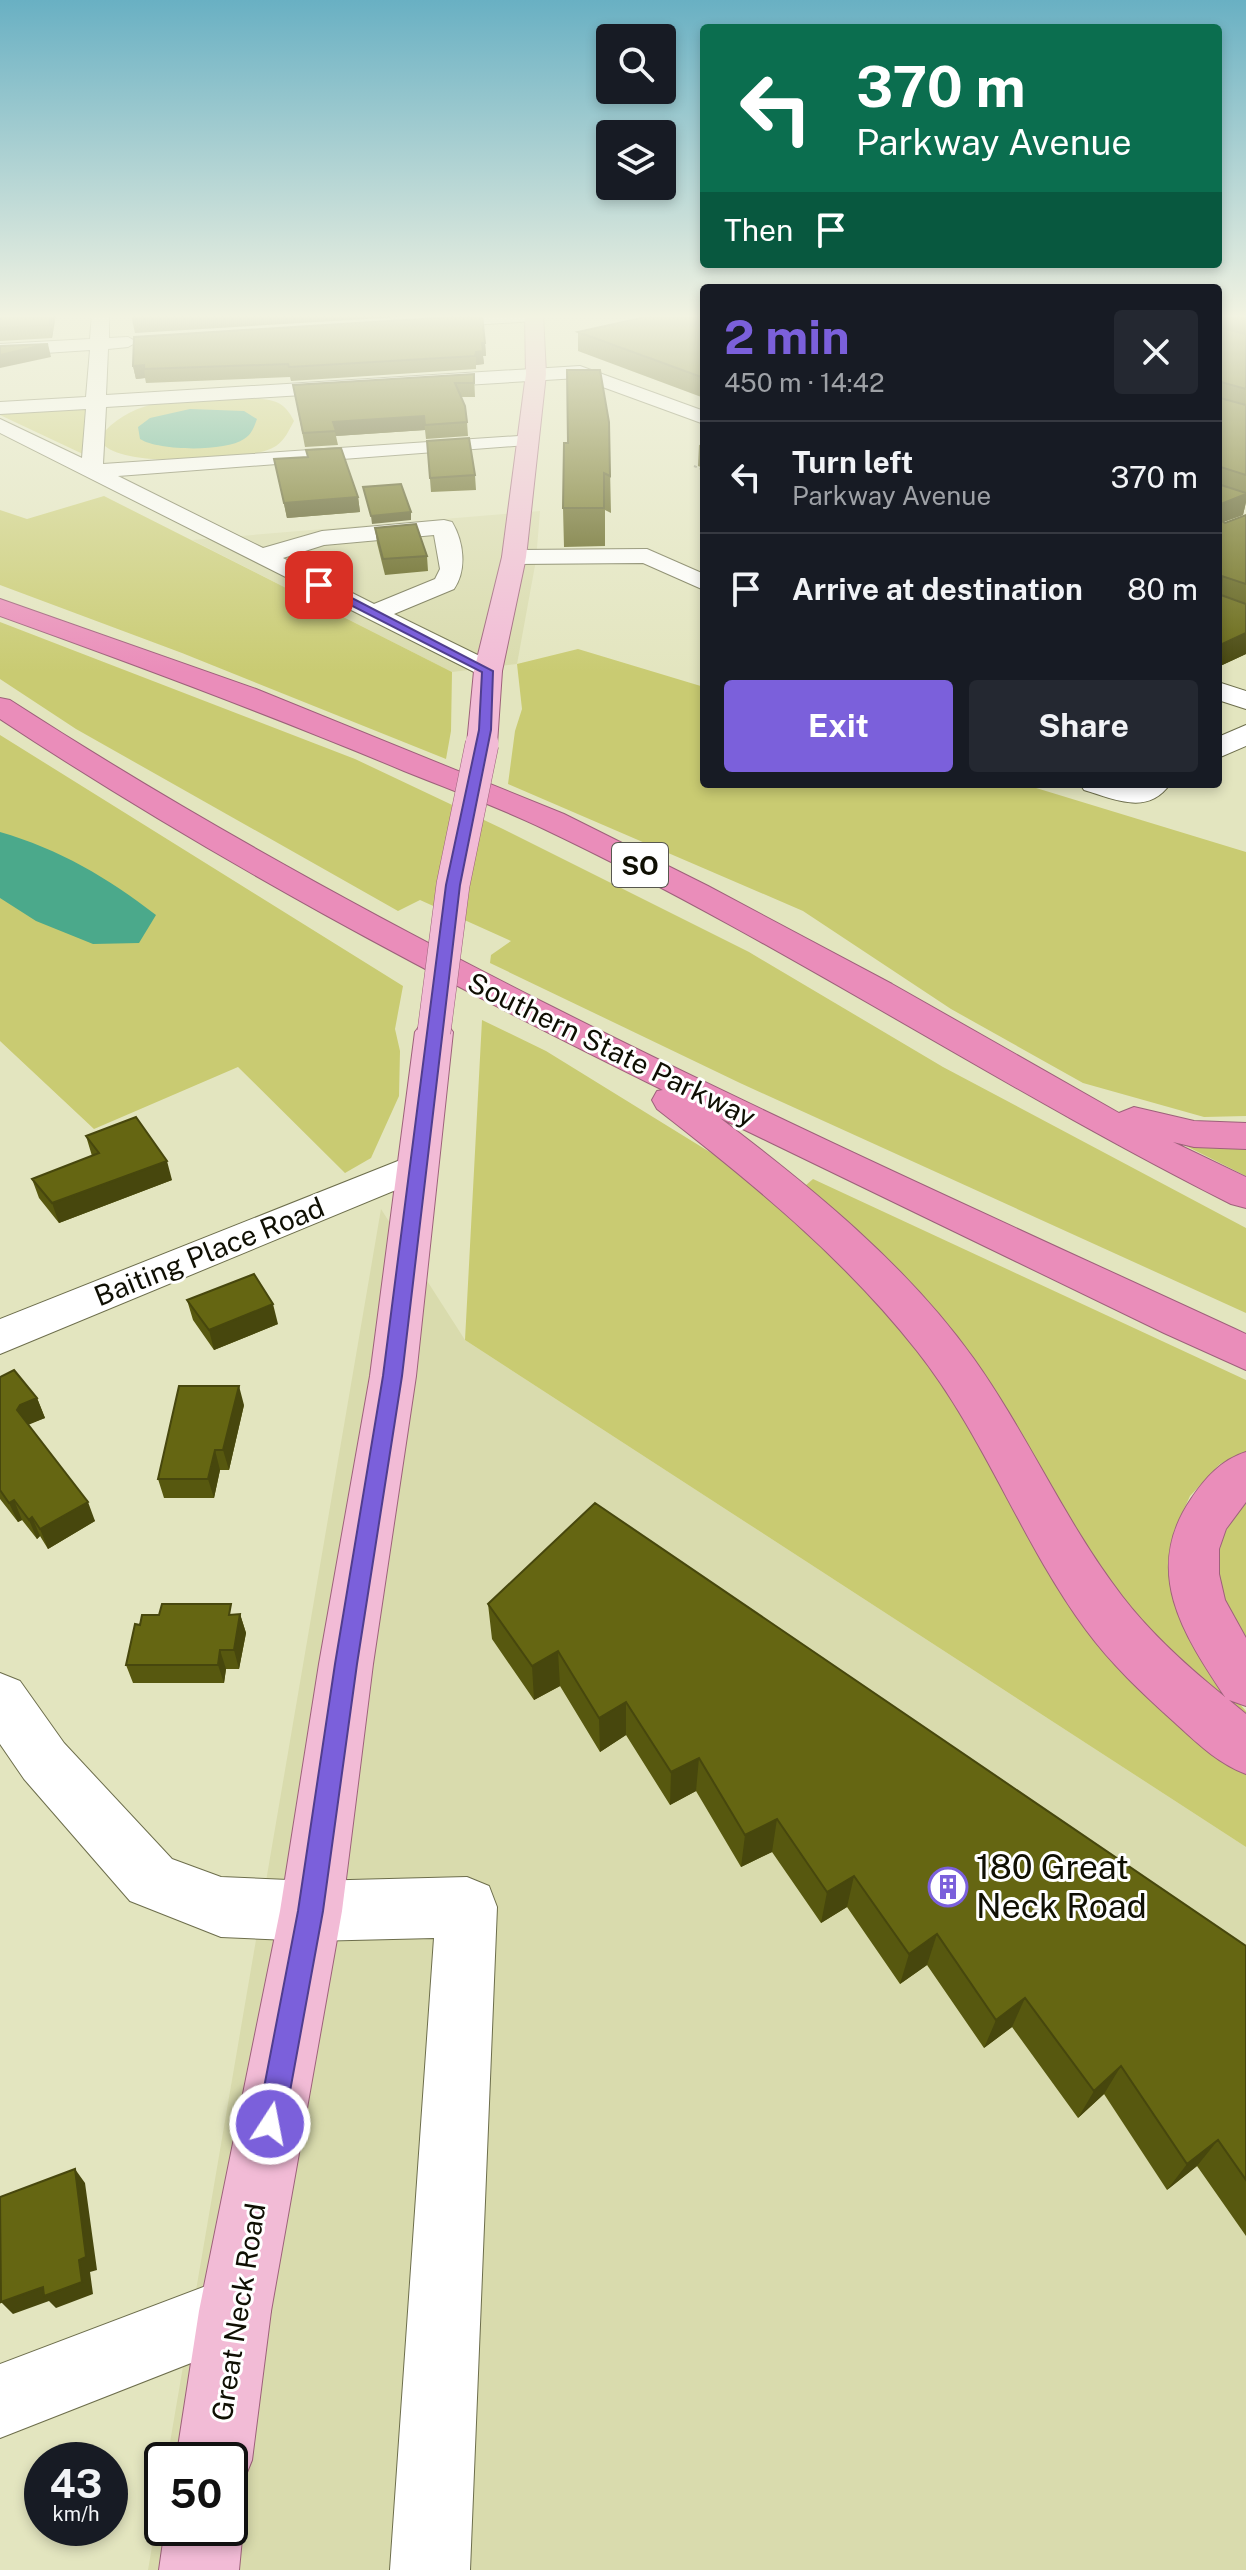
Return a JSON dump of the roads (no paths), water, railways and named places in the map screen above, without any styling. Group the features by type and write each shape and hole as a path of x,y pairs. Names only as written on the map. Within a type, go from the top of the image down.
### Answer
{"highway":[{"name":"SO","path":"0,607 246,695 553,821 795,946 1132,1138 1246,1194"},
{"name":"Southern State Parkway","path":"0,706 140,796 262,867 479,985 1246,1353"},
{"path":"592,1041 800,1200 897,1295 965,1383 1088,1591 1131,1645 1173,1687 1246,1748"},
{"path":"1064,1099 1128,1119 1194,1134 1246,1136"},
{"path":"1246,1471 1212,1504 1199,1526 1194,1562 1196,1599 1213,1637 1246,1682"}],"main road":[{"name":"Great Neck Road","path":"217,2442 235,2311 311,1911 346,1664 393,1376 453,885 485,730 488,671 514,557 528,434"},
{"path":"199,2570 202,2546"}],"street":[{"path":"18,434 488,671"},
{"path":"92,471 95,434"},
{"path":"92,471 527,439"},
{"path":"264,556 322,538 444,527 452,569 445,584 374,613"},
{"path":"514,557 647,556 700,581"},
{"path":"1222,692 1246,701"},
{"path":"1222,747 1246,734"},
{"path":"1108,788 1135,796 1148,788"},
{"name":"Baiting Place Road","path":"0,1337 418,1166"},
{"path":"0,1698 44,1761 151,1880 221,1907 311,1911 467,1907 430,2570"},
{"path":"0,2401 235,2311"}],"place":[{"name":"180 Great Neck Road","path":"948,1887"}]}
